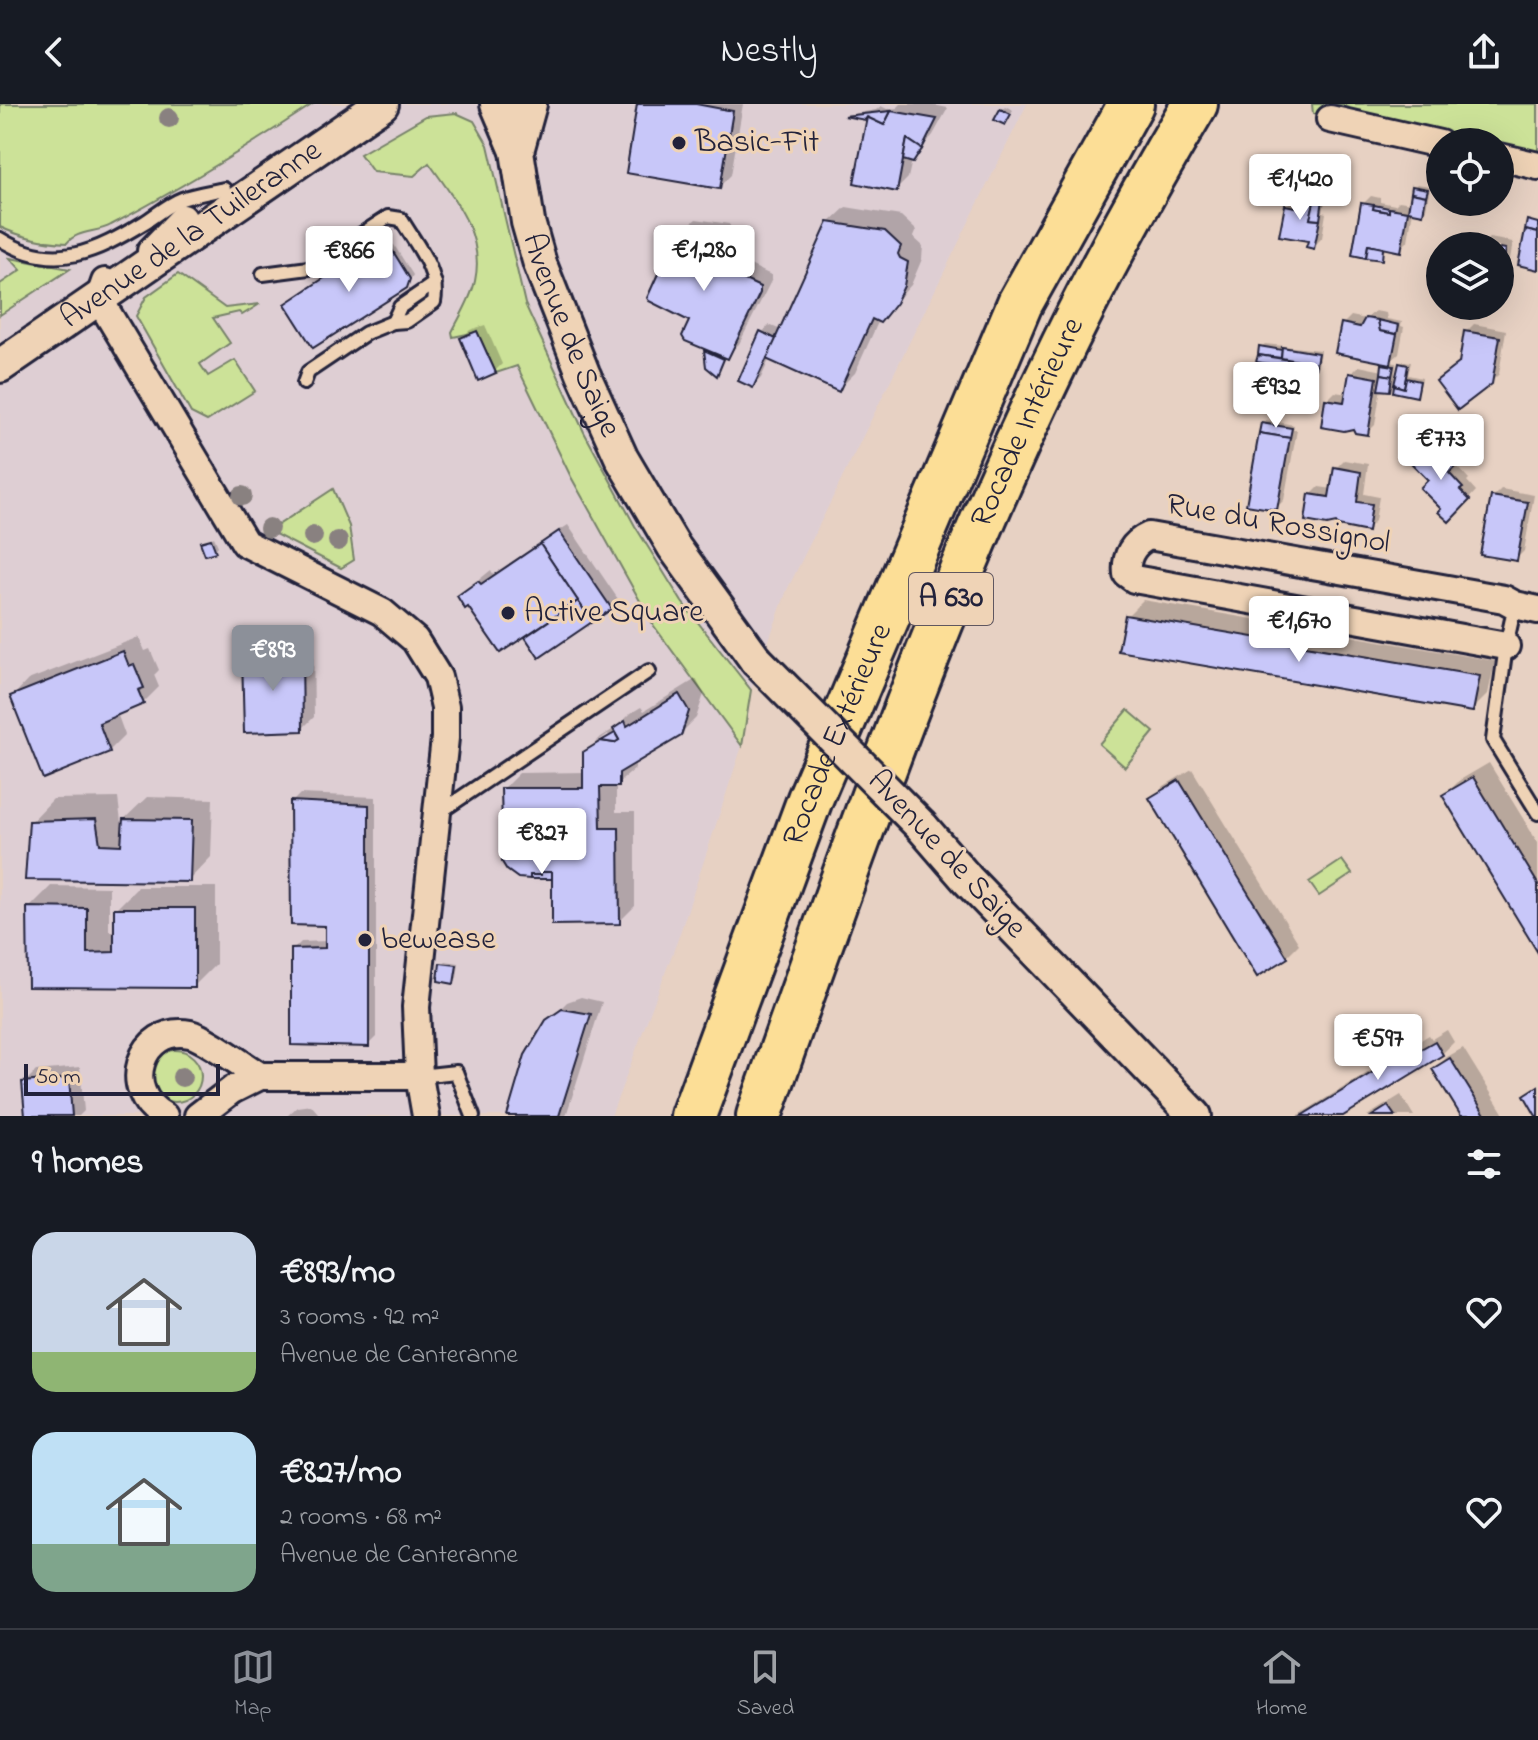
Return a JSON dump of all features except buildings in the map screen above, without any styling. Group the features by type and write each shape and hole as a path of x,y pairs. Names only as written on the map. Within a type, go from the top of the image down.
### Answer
{"highway":[{"name":"Rocade Extérieure","path":"693,1116 810,799 1020,303 1131,104"},
{"name":"Rocade Intérieure","path":"759,1116 849,861 976,537 1050,372 1130,215 1195,104"}],"street":[{"name":"Avenue de la Tuileranne","path":"0,342 344,104"},
{"name":"Avenue de la Tuileranne","path":"0,366 382,104"},
{"name":"Avenue de Saige","path":"497,104 517,151 528,222 540,264 583,373 622,459 674,547 756,660 922,827 967,879 1195,1116"},
{"name":"Avenue de Saige","path":"517,151 530,104"},
{"path":"1330,119 1426,141"},
{"path":"1514,160 1538,166"},
{"path":"183,218 156,248 103,283 99,299 245,543 382,612 415,640 438,677 445,707 445,738 416,1007 419,1076 426,1116"},
{"name":"Rue du Rossignol","path":"1506,646 1134,579 1127,574 1127,558 1139,540 1149,536 1504,599 1526,608"},
{"path":"164,1116 145,1101 139,1089 138,1075 140,1062 159,1039 174,1034 200,1038 260,1076"},
{"path":"198,1116 232,1090 260,1076 419,1076"}],"lane":[{"path":"0,239 15,248 41,255 70,256 95,251 180,199 224,189"},
{"path":"263,274 309,268 388,217 401,219 433,273 434,302 407,321 393,322 366,333 308,372 304,383"},
{"path":"1526,608 1506,646 1493,740 1538,813"},
{"path":"437,814 649,671"},
{"path":"419,1076 456,1072 473,1116"}],"shaded area":[{"path":"0,104 1027,104 787,590 751,690 742,746 678,939 611,1116 0,1116"}],"green space":[{"path":"0,104 313,104 163,197 106,228 76,236 67,243 16,234 0,227"},
{"path":"1312,104 1538,104 1538,166 1514,160 1514,128 1426,128 1426,139 1313,114"},
{"path":"456,113 474,121 488,145 525,304 584,432 635,526 682,602 751,690 742,746 654,626 571,477 517,366 496,373 477,332 453,337 452,332 473,288 477,264 471,233 457,204 429,163 414,176 373,172 360,154 426,116"},
{"path":"10,258 70,269 0,315 0,284 21,270"},
{"path":"178,274 225,308 260,304 242,315 239,312 213,318 230,343 200,364 208,376 235,360 255,391 207,421 191,413 136,316 146,297"},
{"path":"333,489 349,526 354,560 341,568 269,531"},
{"path":"1128,710 1154,732 1125,767 1099,744"},
{"path":"1342,860 1352,874 1319,896 1309,882"},
{"path":"175,1050 193,1058 201,1076 193,1094 175,1102 157,1094 149,1076 157,1058"}],"place":[{"name":"Basic-Fit","path":"679,143"},
{"name":"Active Square","path":"508,613"},
{"name":"bewease","path":"365,940"}]}
